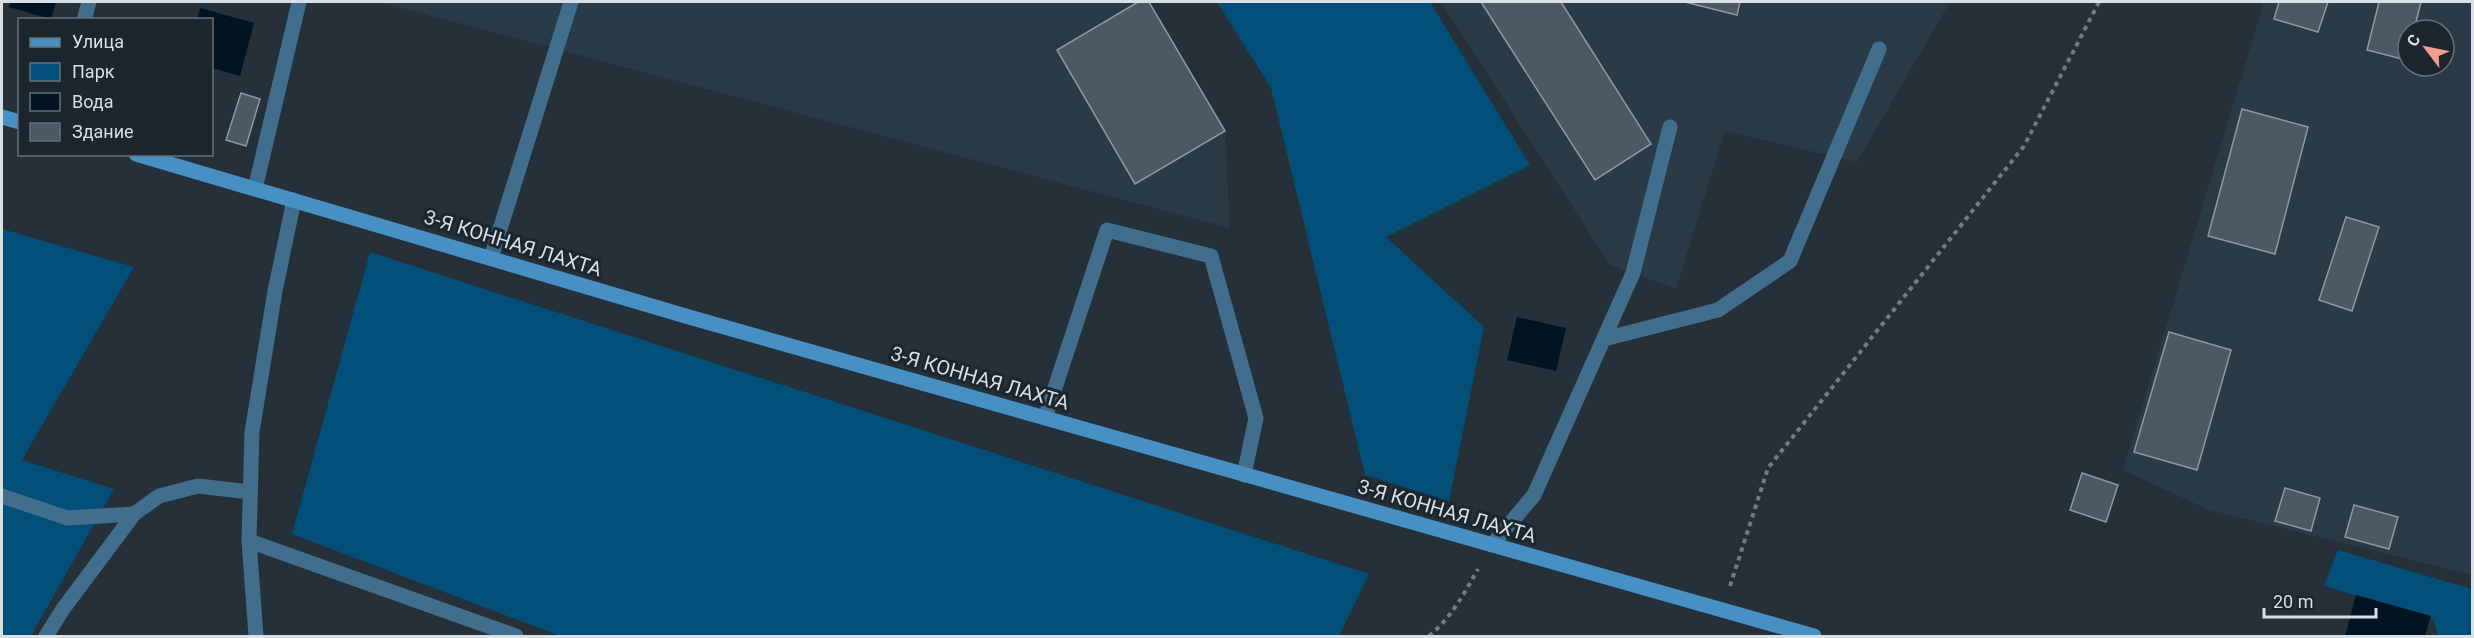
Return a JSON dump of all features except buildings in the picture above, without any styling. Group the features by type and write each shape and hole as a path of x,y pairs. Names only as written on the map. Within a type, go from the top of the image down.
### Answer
{"main road":[{"path":"2,117 18,121"},
{"name":"3-Я КОННАЯ ЛАХТА","path":"143,156 689,317 1814,636"}],"street":[{"path":"85,18 89,2"},
{"path":"255,189 299,2"},
{"path":"491,258 571,2"},
{"path":"1604,339 1718,310 1790,261 1880,49"},
{"path":"1492,545 1534,495 1633,273 1670,127"},
{"path":"256,636 249,541 252,432 275,291 294,200"},
{"path":"1045,418 1107,230 1211,256 1256,418 1244,475"},
{"path":"46,636 63,609 134,514 159,496 198,486 250,492"},
{"path":"2,496 67,518 134,514"},
{"path":"249,541 516,636"}],"path":[{"path":"1722,610 1768,468 2024,146 2098,2"},
{"path":"1429,636 1440,628 1458,604 1492,545"}],"shaded area":[{"path":"379,2 1149,2 1225,131 1230,228"},
{"path":"1441,2 1950,2 1857,162 1725,131 1676,289 1610,265"},
{"path":"2264,2 2472,2 2472,575 2209,510 2123,470"}],"green space":[{"path":"1217,2 1430,2 1530,165 1386,237 1484,327 1449,501 1365,475 1271,88"},
{"path":"2,229 134,267 22,460 114,489 31,636 2,636"},
{"path":"370,252 1369,574 1339,636 560,636 292,534"},
{"path":"2338,550 2472,589 2472,636 2438,636 2433,619 2324,586"}],"water":[{"path":"11,2 56,2 51,18 9,7"},
{"path":"200,8 254,23 240,76 213,68 213,18 197,18"},
{"path":"1517,317 1566,328 1556,371 1507,360"},
{"path":"2356,595 2431,616 2425,636 2345,636"}]}
